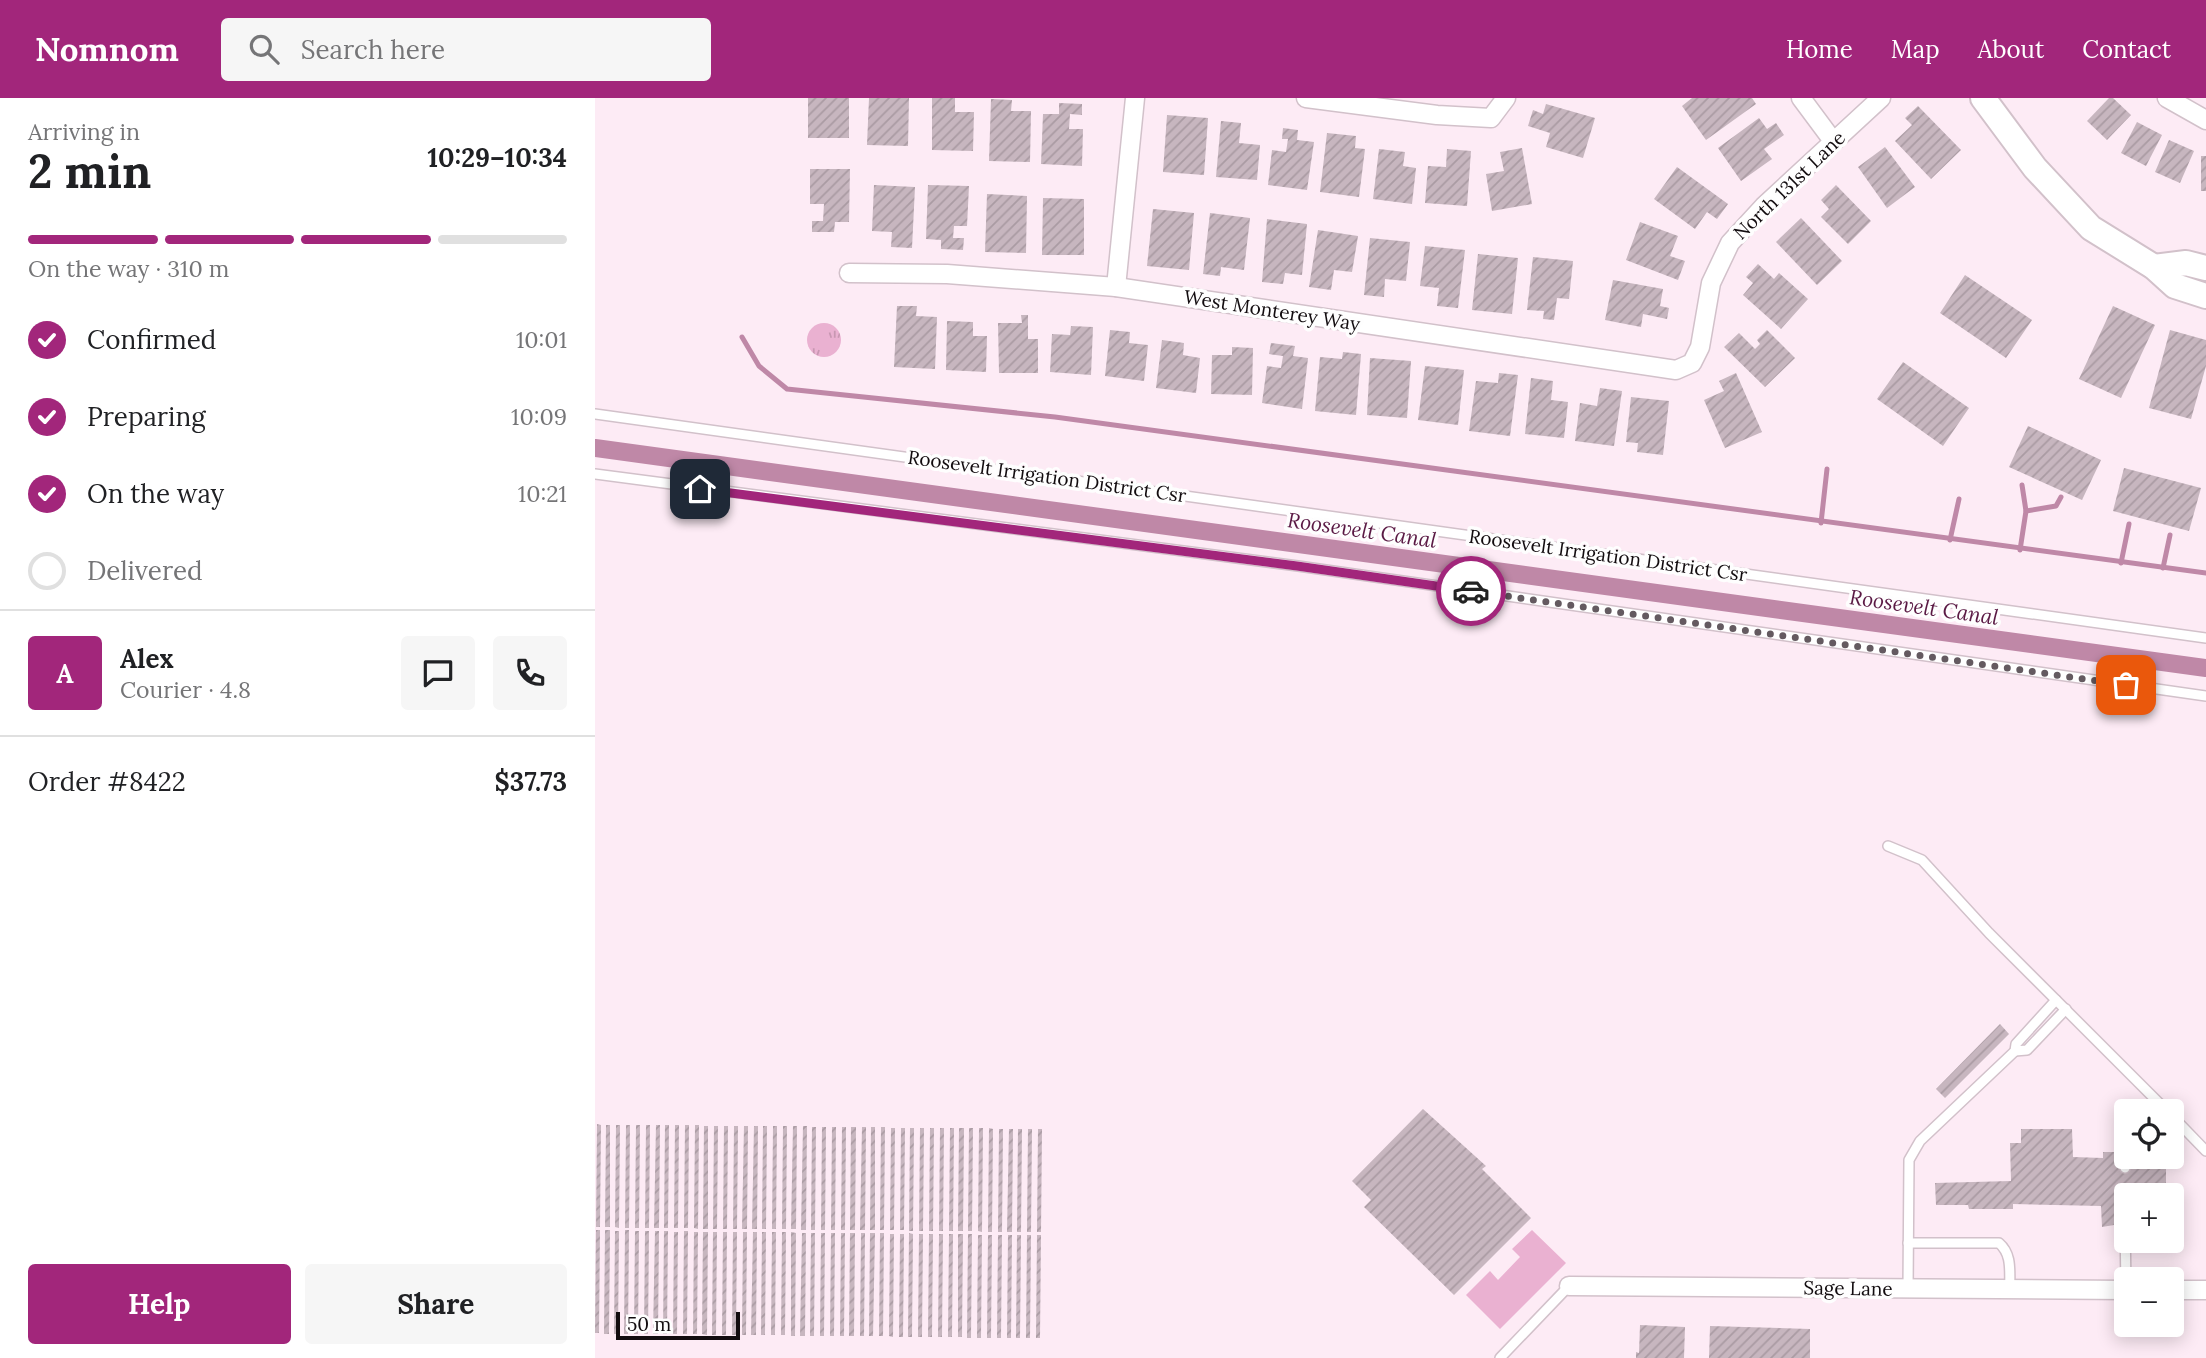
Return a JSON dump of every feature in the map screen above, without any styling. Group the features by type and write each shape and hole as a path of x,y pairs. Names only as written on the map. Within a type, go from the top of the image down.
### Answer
{"street":[{"path":"1117,287 1135,98"},
{"path":"1306,98 1437,115 1490,118 1506,98"},
{"path":"1801,98 1833,141"},
{"name":"North 131st Lane","path":"1692,363 1700,347 1711,283 1730,243 1833,141 1881,98"},
{"path":"1983,98 2066,204 2091,228 2154,267 2175,286 2206,296"},
{"path":"2168,98 2206,120"},
{"path":"2154,267 2186,263 2206,268"},
{"name":"West Monterey Way","path":"849,273 947,274 1117,287 1676,370 1692,363"},
{"name":"Sage Lane","path":"1569,1286 2114,1289"},
{"path":"2184,1290 2206,1290"}],"lane":[{"name":"Roosevelt Irrigation District Csr","path":"595,414 2206,638"},
{"path":"595,474 1297,566 2206,696"},
{"path":"1888,846 1923,860 2154,1099"},
{"path":"1908,1289 1907,1179 1910,1157 1920,1141 2015,1051 2016,1044 2056,1000"},
{"path":"2015,1051 2027,1050 2066,1010"},
{"path":"2184,1129 2206,1152"},
{"path":"1907,1242 1999,1243 2009,1257 2010,1289"},
{"path":"1500,1358 1569,1286"}],"green space":[{"path":"824,323 836,328 841,340 836,352 824,357 812,352 807,340 812,328"},
{"path":"1532,1230 1566,1263 1500,1329 1466,1295 1490,1271 1498,1280 1520,1257 1512,1249"}],"building":[{"path":"808,98 849,98 849,138 808,138"},
{"path":"869,98 909,98 908,146 867,145"},
{"path":"932,98 955,98 955,112 974,112 973,151 932,150"},
{"path":"1692,98 1752,98 1756,104 1706,140 1682,106"},
{"path":"2109,98 2113,98 2131,115 2107,140 2087,121"},
{"path":"991,99 1012,100 1011,111 1031,111 1030,162 989,161"},
{"path":"1059,103 1082,104 1082,115 1070,114 1069,129 1083,129 1082,166 1041,164 1043,114 1059,114"},
{"path":"1546,104 1595,118 1583,158 1546,147 1550,133 1528,126 1533,110 1543,114"},
{"path":"1918,106 1961,150 1931,179 1895,141 1912,125 1905,118"},
{"path":"1167,115 1208,118 1204,175 1163,172"},
{"path":"1759,118 1767,129 1776,123 1784,135 1764,149 1772,159 1741,181 1718,148"},
{"path":"1221,121 1241,123 1239,143 1260,145 1257,180 1216,177"},
{"path":"2137,122 2162,135 2146,166 2121,153"},
{"path":"1283,128 1298,130 1297,140 1314,142 1307,190 1268,185 1272,150 1286,152 1288,139 1282,139"},
{"path":"1327,133 1356,136 1355,148 1365,149 1359,197 1320,192"},
{"path":"2169,140 2194,151 2180,183 2155,172"},
{"path":"1885,147 1915,187 1887,208 1858,167"},
{"path":"1522,148 1532,204 1492,211 1486,174 1504,171 1500,152"},
{"path":"1379,149 1405,152 1403,166 1416,168 1412,204 1373,199"},
{"path":"1447,149 1471,151 1467,206 1425,203 1428,166 1446,167"},
{"path":"2201,156 2206,156 2206,191 2201,191"},
{"path":"1677,167 1728,204 1717,219 1707,212 1695,229 1654,199"},
{"path":"810,169 850,169 849,222 835,222 834,232 812,232 812,221 823,221 824,204 810,204"},
{"path":"874,185 915,187 912,248 891,247 892,232 872,231"},
{"path":"928,185 969,186 967,226 954,226 953,238 964,238 963,250 941,249 941,240 926,239"},
{"path":"1836,185 1871,221 1848,244 1821,217 1829,209 1821,200"},
{"path":"987,194 1027,196 1026,253 985,252"},
{"path":"1043,198 1084,199 1084,255 1042,255"},
{"path":"1153,209 1194,213 1189,270 1147,266"},
{"path":"1210,213 1250,218 1244,270 1221,267 1220,276 1203,274"},
{"path":"1801,218 1842,261 1817,285 1776,242"},
{"path":"1267,219 1307,224 1302,275 1285,273 1283,284 1262,282"},
{"path":"1640,222 1678,236 1670,256 1685,261 1678,280 1626,260"},
{"path":"1318,230 1358,236 1352,272 1334,270 1331,290 1309,287"},
{"path":"1370,238 1410,242 1406,281 1385,279 1384,297 1364,295"},
{"path":"1425,246 1465,250 1458,308 1437,306 1439,288 1420,286"},
{"path":"1478,254 1518,258 1512,314 1472,310"},
{"path":"1533,257 1573,261 1569,299 1557,298 1554,320 1543,319 1544,311 1527,310"},
{"path":"1758,264 1774,279 1779,273 1808,299 1781,329 1743,295 1753,283 1746,277"},
{"path":"1965,275 2032,320 2006,358 1940,313"},
{"path":"1613,280 1663,289 1660,306 1669,308 1667,319 1643,314 1641,327 1605,320"},
{"path":"897,306 917,306 916,316 937,317 935,369 894,367"},
{"path":"2113,306 2155,325 2121,398 2079,379"},
{"path":"1021,315 1028,315 1028,339 1038,339 1038,373 999,373 998,323 1022,323"},
{"path":"947,321 973,322 973,336 987,336 986,372 946,370"},
{"path":"1071,326 1093,327 1091,375 1050,372 1052,334 1070,335"},
{"path":"1110,330 1130,332 1129,343 1148,345 1144,381 1105,376"},
{"path":"1767,330 1795,358 1765,387 1724,347 1739,333 1755,349 1760,344 1757,340"},
{"path":"2170,330 2206,340 2206,366 2191,419 2149,408"},
{"path":"1162,340 1184,343 1183,355 1200,358 1196,393 1156,388"},
{"path":"1271,343 1295,346 1293,356 1308,358 1302,409 1262,403 1267,366 1281,368 1283,356 1269,354"},
{"path":"1232,347 1253,348 1252,395 1211,394 1212,355 1232,355"},
{"path":"1343,352 1361,354 1356,415 1315,411 1320,357 1342,359"},
{"path":"1370,358 1411,361 1407,418 1367,415"},
{"path":"1903,362 1969,408 1943,446 1877,399"},
{"path":"1425,366 1464,370 1458,425 1418,420"},
{"path":"1499,373 1518,375 1510,436 1469,431 1476,381 1498,383"},
{"path":"1736,373 1762,432 1725,448 1704,400 1724,391 1719,381"},
{"path":"1531,378 1553,381 1551,400 1568,402 1564,438 1525,434"},
{"path":"1600,388 1622,391 1614,446 1575,441 1580,403 1597,406"},
{"path":"1631,397 1669,401 1663,455 1637,452 1638,443 1626,442"},
{"path":"2028,426 2101,460 2082,500 2009,467"},
{"path":"2124,468 2201,488 2189,531 2113,511"},
{"path":"2000,1024 2009,1034 1945,1098 1936,1089"},
{"path":"1423,1109 1486,1166 1482,1169 1531,1218 1454,1295 1364,1207 1371,1200 1352,1181"},
{"path":"597,1124 601,1125 600,1227 596,1227"},
{"path":"606,1125 610,1125 610,1227 605,1227"},
{"path":"616,1125 620,1125 619,1228 615,1227"},
{"path":"626,1125 630,1125 629,1228 625,1228"},
{"path":"636,1125 640,1125 639,1228 635,1228"},
{"path":"646,1125 650,1125 649,1228 645,1228"},
{"path":"656,1125 660,1125 659,1228 654,1228"},
{"path":"665,1125 669,1125 668,1228 664,1228"},
{"path":"675,1125 679,1125 678,1228 674,1228"},
{"path":"685,1125 689,1125 688,1228 684,1228"},
{"path":"695,1125 699,1125 698,1229 694,1228"},
{"path":"704,1126 708,1126 708,1229 703,1229"},
{"path":"714,1126 718,1126 717,1229 713,1229"},
{"path":"724,1126 728,1126 727,1229 723,1229"},
{"path":"734,1126 738,1126 737,1229 733,1229"},
{"path":"744,1126 748,1126 747,1229 742,1229"},
{"path":"754,1126 758,1126 757,1229 752,1229"},
{"path":"763,1126 767,1126 766,1229 762,1229"},
{"path":"773,1126 777,1126 776,1229 772,1229"},
{"path":"783,1126 787,1126 786,1229 782,1229"},
{"path":"793,1126 797,1126 796,1229 791,1229"},
{"path":"803,1126 807,1126 806,1230 801,1230"},
{"path":"812,1127 816,1127 815,1230 811,1230"},
{"path":"822,1127 826,1127 825,1230 821,1230"},
{"path":"832,1127 836,1127 835,1230 831,1230"},
{"path":"842,1127 846,1127 845,1230 841,1230"},
{"path":"851,1127 856,1127 855,1230 850,1230"},
{"path":"862,1127 866,1127 865,1230 860,1230"},
{"path":"871,1127 875,1127 875,1230 870,1230"},
{"path":"881,1127 885,1127 884,1230 880,1230"},
{"path":"891,1128 895,1128 894,1230 890,1230"},
{"path":"901,1128 905,1128 904,1230 900,1230"},
{"path":"910,1128 914,1128 913,1231 909,1231"},
{"path":"920,1128 924,1128 923,1231 919,1231"},
{"path":"930,1128 934,1128 933,1231 929,1231"},
{"path":"940,1128 944,1128 943,1231 939,1231"},
{"path":"950,1128 954,1128 953,1231 949,1231"},
{"path":"959,1128 964,1128 963,1231 958,1231"},
{"path":"969,1128 973,1128 972,1231 968,1231"},
{"path":"979,1128 983,1128 982,1232 978,1231"},
{"path":"989,1128 993,1129 992,1232 988,1232"},
{"path":"999,1129 1003,1129 1002,1232 998,1232"},
{"path":"1009,1129 1013,1129 1012,1232 1007,1232"},
{"path":"1018,1129 1022,1129 1021,1232 1017,1232"},
{"path":"1028,1129 1032,1129 1031,1232 1027,1232"},
{"path":"1038,1129 1042,1129 1041,1232 1037,1232"},
{"path":"2021,1129 2072,1129 2073,1157 2103,1158 2103,1152 2114,1152 2114,1169 2166,1169 2166,1183 2114,1183 2114,1225 2102,1227 2101,1206 2013,1204 2013,1209 1969,1209 1968,1205 1936,1205 1935,1183 2011,1181 2010,1143 2021,1143"},
{"path":"596,1230 600,1230 599,1333 595,1333"},
{"path":"605,1230 610,1230 609,1334 604,1334"},
{"path":"625,1230 629,1230 628,1334 624,1334"},
{"path":"615,1231 619,1231 618,1334 614,1334"},
{"path":"635,1231 639,1231 638,1334 634,1334"},
{"path":"645,1231 649,1231 648,1334 644,1334"},
{"path":"655,1231 659,1231 658,1334 653,1334"},
{"path":"664,1231 668,1231 667,1334 663,1334"},
{"path":"684,1231 688,1231 687,1334 683,1334"},
{"path":"674,1232 678,1232 677,1334 673,1334"},
{"path":"694,1232 698,1232 697,1334 693,1334"},
{"path":"703,1232 708,1232 707,1335 702,1334"},
{"path":"713,1232 717,1232 716,1335 712,1335"},
{"path":"723,1232 727,1232 726,1335 722,1335"},
{"path":"733,1232 737,1232 736,1335 732,1335"},
{"path":"743,1232 747,1232 746,1335 742,1335"},
{"path":"753,1232 757,1232 756,1335 751,1335"},
{"path":"762,1232 766,1232 765,1335 761,1335"},
{"path":"772,1232 776,1232 775,1335 771,1335"},
{"path":"782,1232 786,1232 785,1335 781,1335"},
{"path":"791,1232 796,1233 795,1336 791,1336"},
{"path":"802,1233 806,1233 805,1336 800,1336"},
{"path":"811,1233 815,1233 814,1336 810,1336"},
{"path":"821,1233 825,1233 824,1336 820,1336"},
{"path":"831,1233 835,1233 834,1336 830,1336"},
{"path":"841,1233 845,1233 844,1336 840,1336"},
{"path":"850,1233 855,1233 854,1336 849,1336"},
{"path":"861,1233 865,1233 864,1336 860,1336"},
{"path":"870,1233 875,1233 873,1336 869,1336"},
{"path":"880,1233 884,1233 883,1336 879,1336"},
{"path":"909,1233 913,1234 912,1337 908,1337"},
{"path":"890,1234 894,1234 893,1337 889,1336"},
{"path":"900,1234 904,1234 903,1337 899,1337"},
{"path":"919,1234 923,1234 922,1337 918,1337"},
{"path":"929,1234 933,1234 932,1337 928,1337"},
{"path":"939,1234 943,1234 942,1337 938,1337"},
{"path":"949,1234 953,1234 952,1337 948,1337"},
{"path":"958,1234 963,1234 962,1337 958,1337"},
{"path":"968,1234 972,1234 971,1338 967,1338"},
{"path":"978,1235 982,1235 981,1338 977,1338"},
{"path":"988,1235 992,1235 991,1338 987,1338"},
{"path":"998,1235 1002,1235 1001,1338 997,1338"},
{"path":"1008,1235 1012,1235 1011,1338 1007,1338"},
{"path":"1017,1235 1021,1235 1020,1338 1016,1338"},
{"path":"1027,1235 1031,1235 1030,1338 1026,1338"},
{"path":"1037,1235 1041,1235 1040,1338 1036,1338"},
{"path":"1640,1325 1685,1327 1684,1358 1636,1358 1636,1352 1639,1353"},
{"path":"1710,1326 1810,1329 1810,1358 1709,1358"}],"waterway":[{"path":"742,337 759,366 787,389 1055,417 2206,573"},
{"name":"Roosevelt Canal","path":"595,448 2206,668"},
{"path":"1821,523 1827,469"},
{"path":"2020,550 2026,511 2022,485"},
{"path":"2026,511 2056,506 2061,497"},
{"path":"1950,540 1959,499"},
{"path":"2121,563 2129,524"},
{"path":"2163,568 2170,535"}],"way so far":[{"path":"1471,591 2126,685"}],"route":[{"path":"700,489 1471,591"}]}
